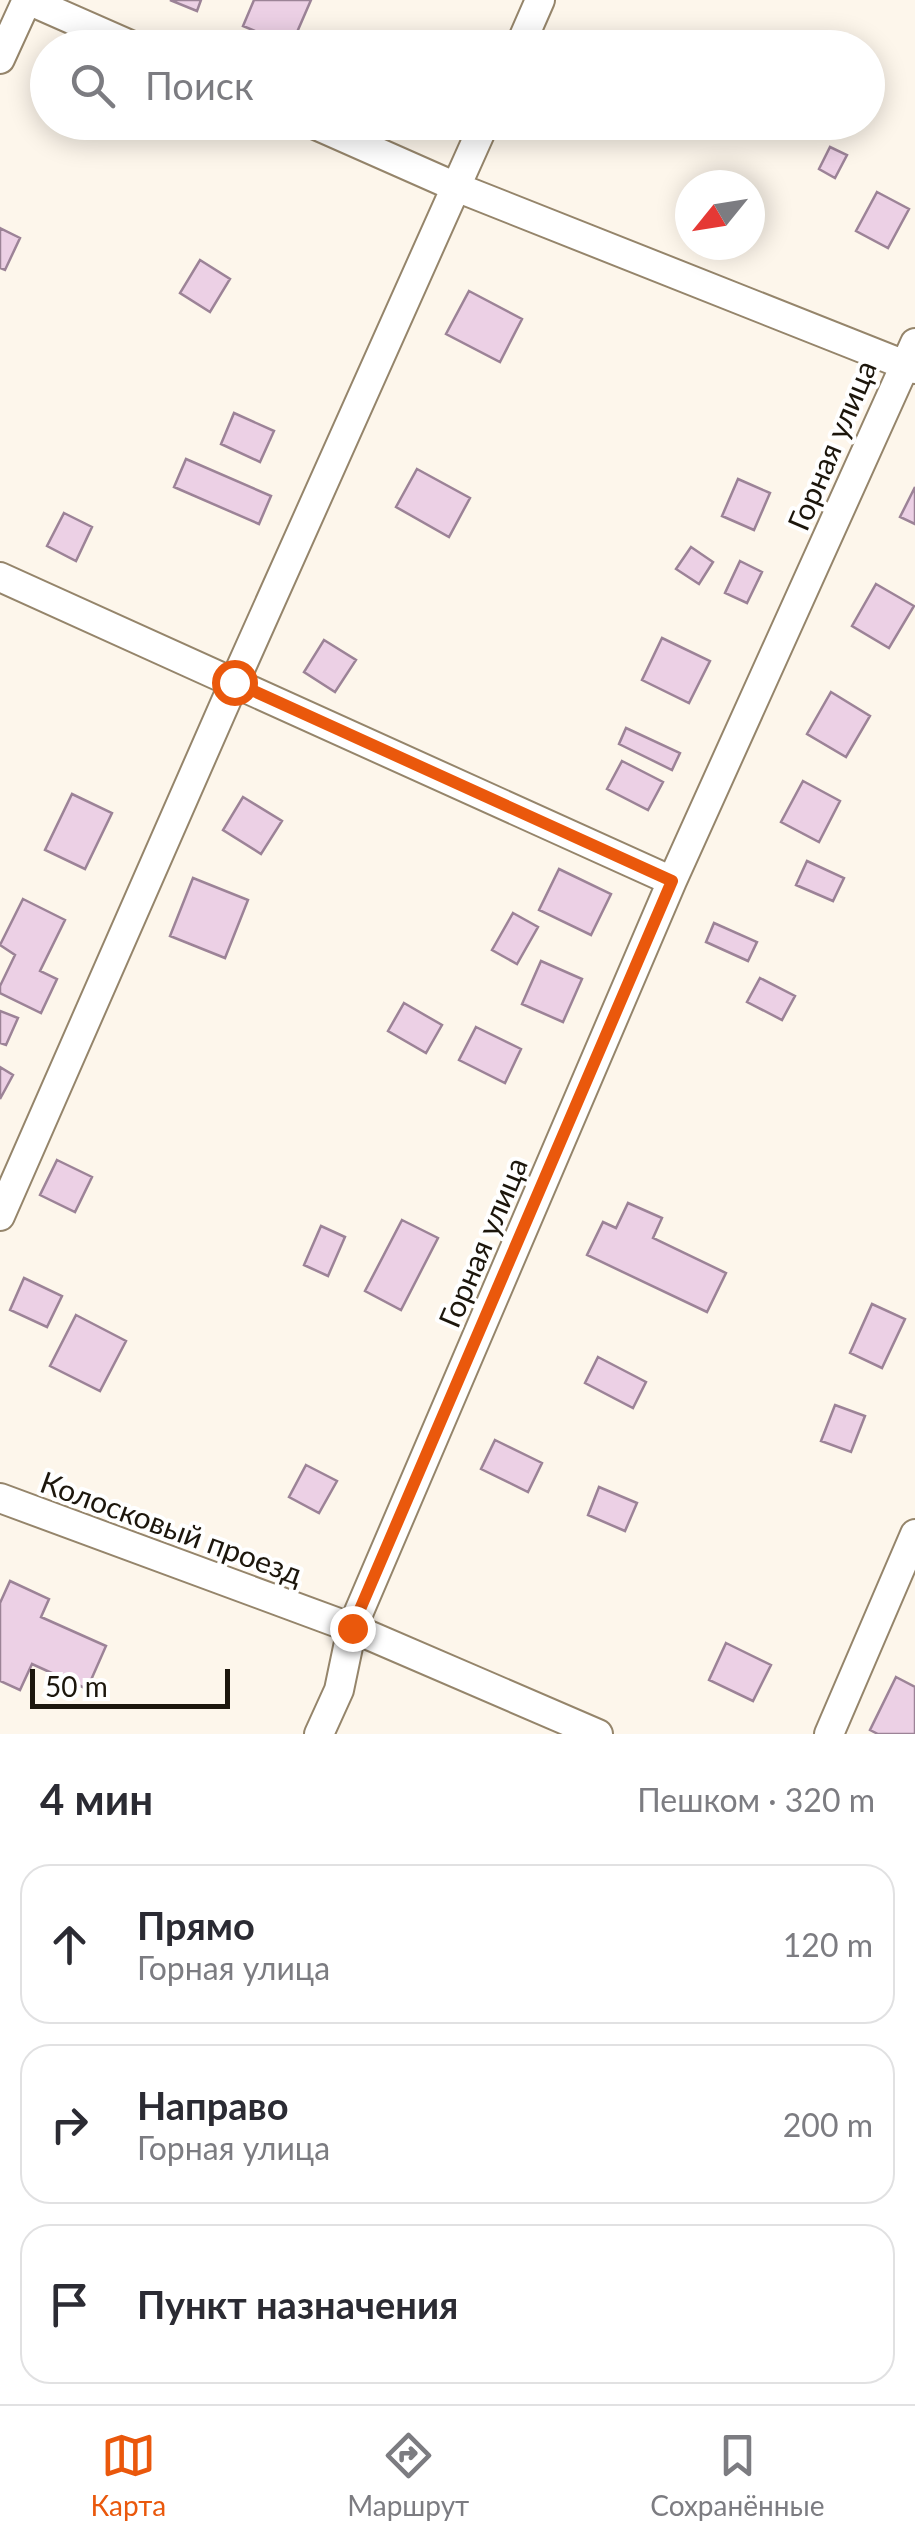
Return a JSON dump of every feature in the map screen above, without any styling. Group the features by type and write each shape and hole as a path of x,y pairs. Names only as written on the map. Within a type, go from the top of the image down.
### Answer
{"street":[{"path":"0,59 28,0 96,30"},
{"path":"527,30 540,0"},
{"name":"Горная улица","path":"320,1734 339,1690 352,1628 672,881 912,359 456,186 351,140"},
{"path":"0,1216 477,140"},
{"path":"0,577 672,881"},
{"name":"Колосковый проезд","path":"0,1498 352,1628 598,1734"},
{"path":"828,1734 915,1534"}],"building":[{"path":"170,0 201,0 197,11"},
{"path":"254,0 311,0 298,30 253,30 243,26"},
{"path":"830,147 847,155 835,178 819,169"},
{"path":"877,192 909,209 888,248 856,231"},
{"path":"0,228 20,238 5,270 0,268"},
{"path":"200,260 230,279 210,312 180,293"},
{"path":"469,291 522,319 500,362 446,334"},
{"path":"234,413 274,431 260,462 221,444"},
{"path":"186,459 271,496 259,524 174,487"},
{"path":"417,469 470,498 449,537 396,507"},
{"path":"738,479 770,493 754,530 722,516"},
{"path":"915,487 915,524 900,517"},
{"path":"64,513 92,527 76,561 47,546"},
{"path":"691,547 713,562 699,584 676,569"},
{"path":"740,561 762,572 747,603 725,593"},
{"path":"876,584 914,606 889,648 852,626"},
{"path":"662,638 710,661 689,703 642,680"},
{"path":"324,640 356,660 335,692 304,672"},
{"path":"831,692 870,716 846,757 807,734"},
{"path":"626,728 680,753 672,770 619,744"},
{"path":"622,761 663,782 648,810 607,789"},
{"path":"803,781 840,801 819,842 781,822"},
{"path":"72,794 112,813 85,869 45,850"},
{"path":"243,797 282,821 261,854 223,830"},
{"path":"807,861 844,878 833,901 796,885"},
{"path":"559,869 611,894 591,935 539,910"},
{"path":"193,878 248,900 225,958 170,936"},
{"path":"23,899 65,920 40,971 57,979 41,1013 0,993 15,955 0,945"},
{"path":"513,913 538,927 517,964 492,950"},
{"path":"714,923 757,942 748,961 706,942"},
{"path":"541,961 582,979 563,1022 522,1004"},
{"path":"760,978 795,996 782,1020 747,1002"},
{"path":"404,1003 442,1025 426,1053 388,1031"},
{"path":"0,1011 18,1018 6,1045 0,1043"},
{"path":"476,1027 521,1049 505,1083 459,1060"},
{"path":"0,1067 13,1075 0,1099"},
{"path":"57,1160 92,1177 75,1212 40,1195"},
{"path":"628,1203 662,1218 653,1238 726,1273 707,1312 587,1255 603,1222 616,1228"},
{"path":"402,1220 438,1238 401,1310 365,1291"},
{"path":"321,1226 345,1237 328,1276 304,1265"},
{"path":"24,1278 62,1296 47,1327 10,1310"},
{"path":"872,1304 905,1319 882,1368 850,1353"},
{"path":"76,1315 126,1341 100,1391 50,1366"},
{"path":"598,1357 646,1382 633,1408 585,1383"},
{"path":"835,1405 865,1416 851,1452 821,1441"},
{"path":"495,1440 542,1463 528,1492 481,1469"},
{"path":"306,1465 337,1481 319,1513 289,1497"},
{"path":"599,1487 637,1503 625,1531 588,1515"},
{"path":"10,1581 49,1599 41,1617 106,1646 87,1689 32,1664 20,1690 0,1681 0,1603"},
{"path":"726,1643 771,1665 753,1701 709,1680"},
{"path":"896,1677 915,1687 915,1734 878,1734 870,1730"}],"route":[{"path":"234,682 672,881 352,1628"}]}
